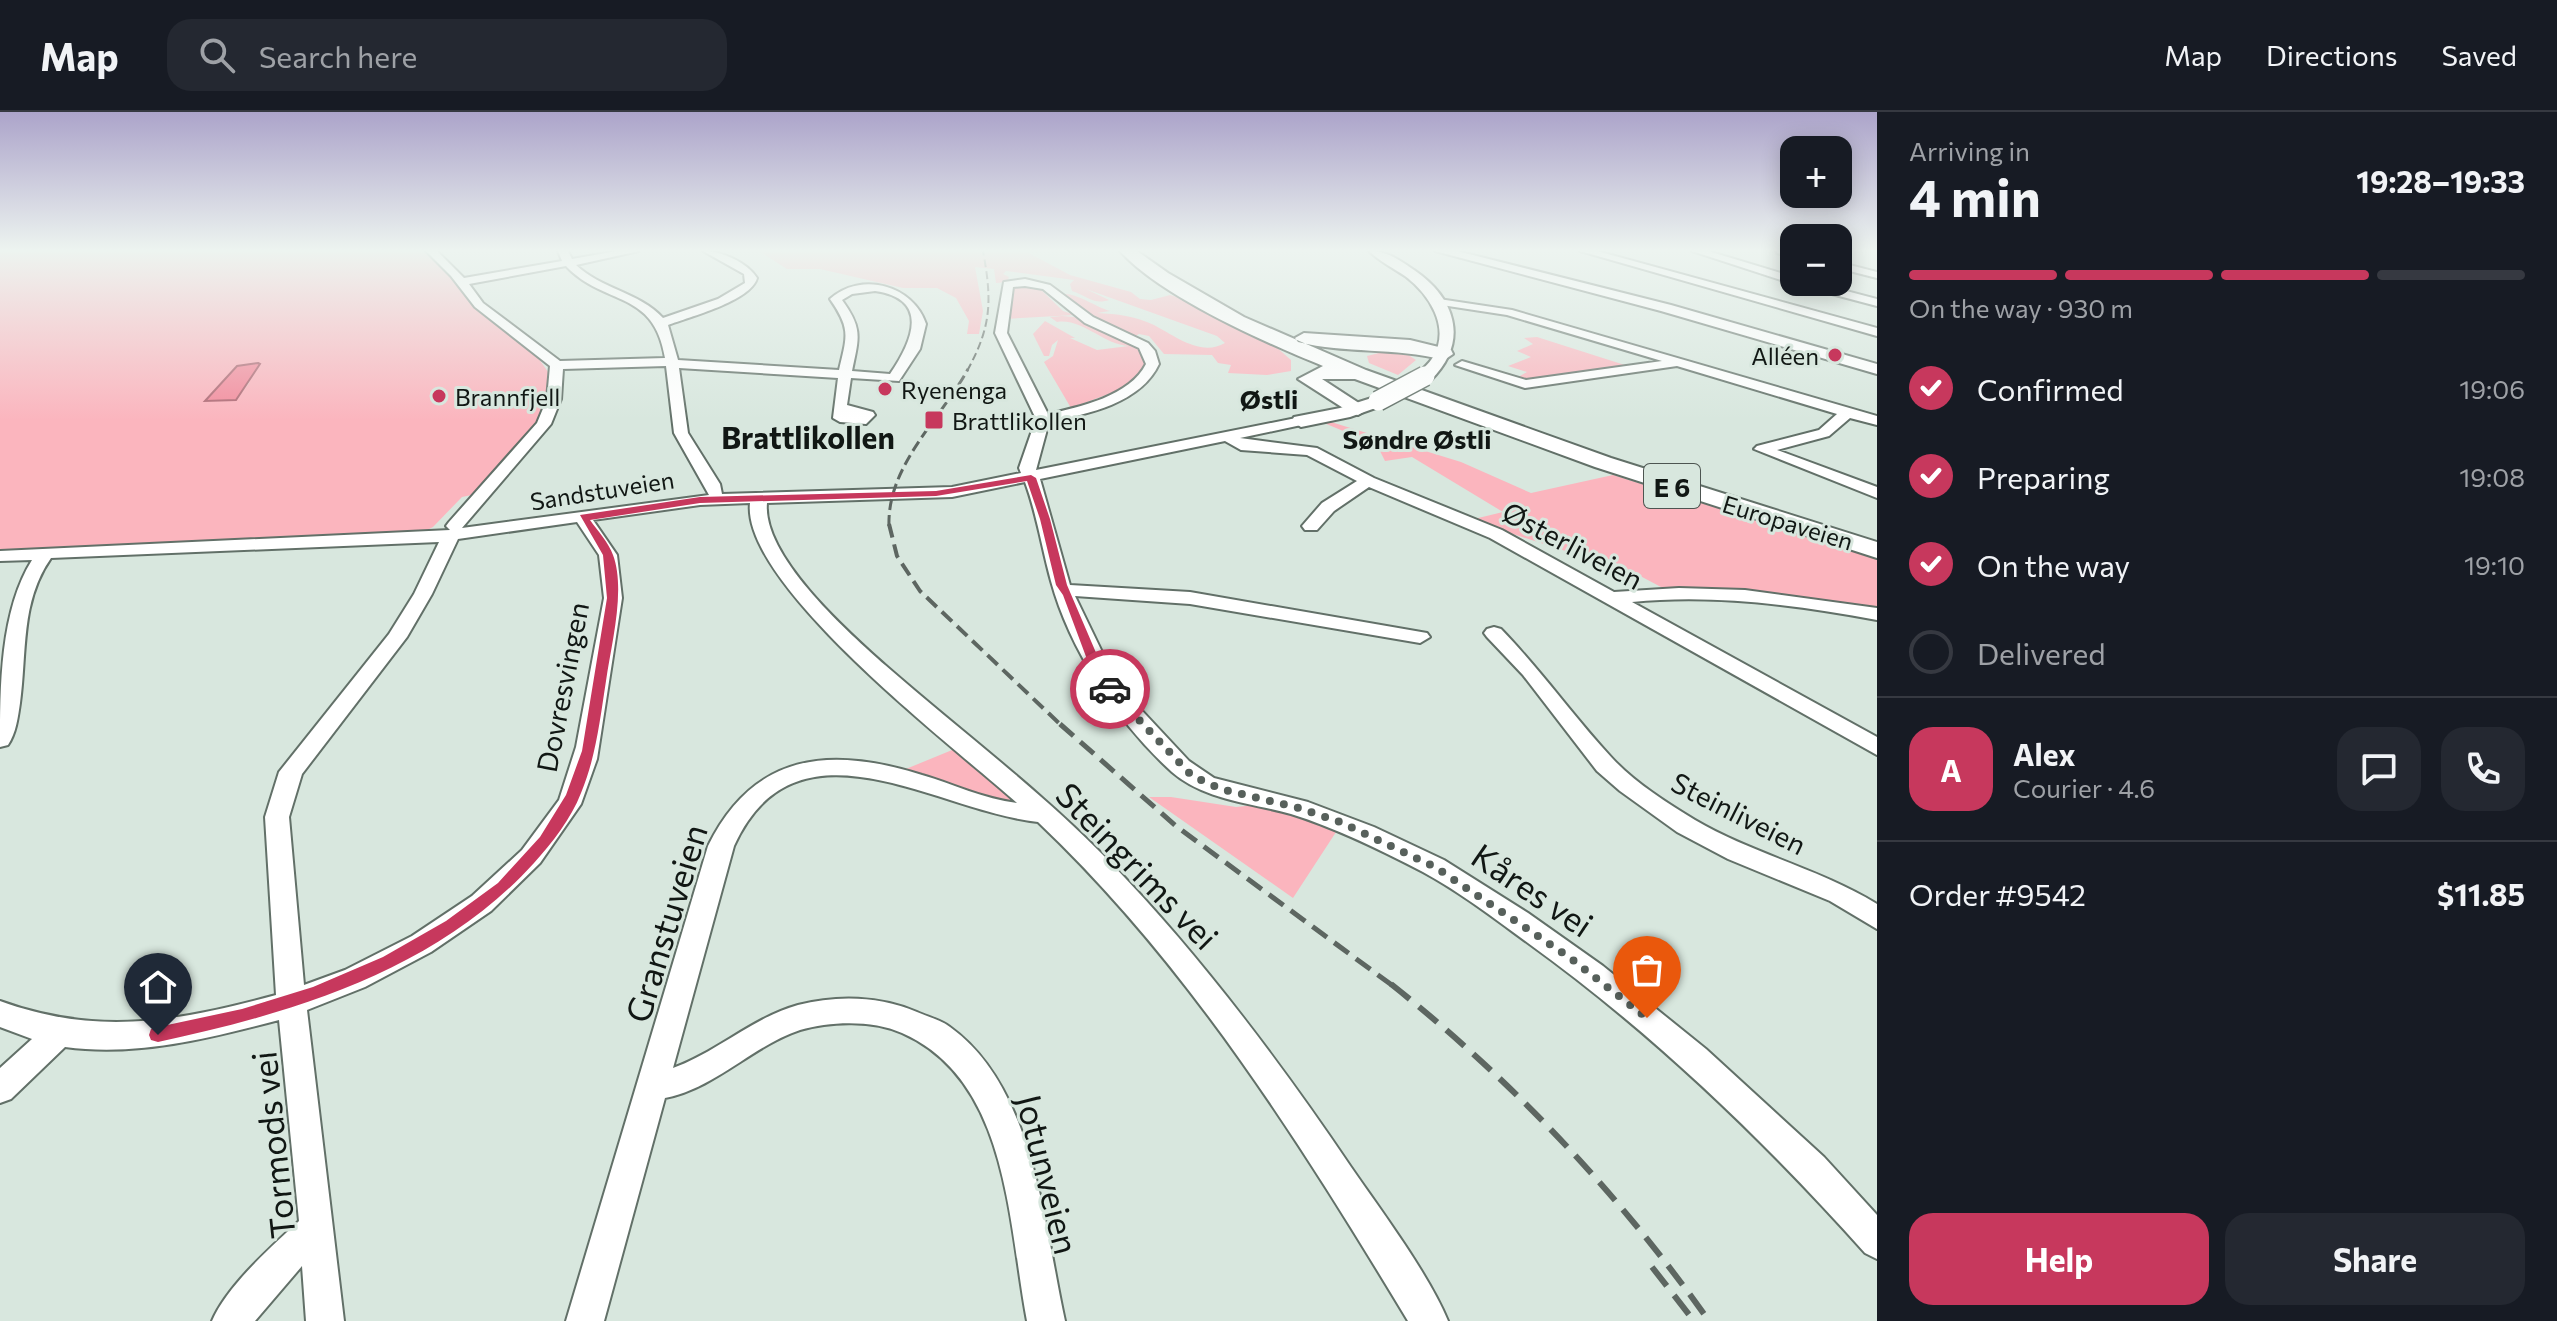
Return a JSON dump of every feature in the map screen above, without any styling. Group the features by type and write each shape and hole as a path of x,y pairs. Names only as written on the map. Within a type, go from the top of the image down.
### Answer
{"highway":[{"name":"Europaveien","path":"1216,307 1284,341 1412,381 1604,457 1877,544"},
{"name":"Europaveien","path":"1228,307 1284,341"},
{"name":"E 6","path":"1284,341 1436,353"},
{"name":"E 6","path":"1284,341 1349,375"},
{"path":"1284,341 1299,361 1302,382 1360,403"},
{"name":"E 6","path":"1412,381 1365,367 1358,362 1357,355 1381,349 1436,353"},
{"name":"E 6","path":"1360,403 1313,384 1308,379 1310,375 1322,372 1412,381"},
{"name":"Europaveien","path":"1412,381 1624,470 1877,550"}],"main road":[{"name":"Sandstuveien","path":"1301,421 1360,403 1412,381 1436,353 1445,333 1446,319 1441,307"},
{"path":"1664,307 1877,369"}],"street":[{"path":"482,307 557,365 670,362 882,378 897,376 914,349 920,329 919,318 912,307"},
{"path":"643,307 661,323 670,362 676,413 684,441 715,492"},
{"path":"661,323 704,307"},
{"path":"840,407 854,333 850,319 841,307"},
{"path":"1004,307 1001,333 1043,419 1027,468 1031,478"},
{"path":"1043,419 1128,391 1145,382 1154,368 1146,348 1089,321 1070,307"},
{"path":"1482,307 1503,310 1877,421"},
{"path":"1785,307 1877,332"},
{"path":"1462,365 1510,381 1531,384 1680,363"},
{"name":"Tormods vei","path":"325,1321 276,830 282,793 305,751 397,637 423,594 453,531 544,424 554,399 557,365"},
{"path":"1847,413 1824,433 1762,449 1877,493"},
{"name":"Sandstuveien","path":"0,556 453,531 583,518 676,502 936,493 1031,478 1301,421"},
{"name":"Østerliveien","path":"1227,437 1241,445 1312,451 1368,481 1496,534 1877,747"},
{"name":"Kåres vei","path":"1031,478 1064,590 1094,662 1113,693 1192,776 1221,789 1299,808 1340,822 1435,867 1569,957 1684,1049 1762,1119 1877,1241"},
{"path":"1311,526 1328,507 1368,481"},
{"name":"Steingrims vei","path":"759,498 758,517 774,550 797,588 819,615 1042,814 1135,905 1241,1034 1325,1153 1429,1321"},
{"name":"Dovresvingen","path":"0,1014 59,1033 158,1035 242,1017 366,973 452,926 503,887 556,826 573,796 589,751 613,598 608,555 583,518"},
{"path":"0,740 10,706 8,659 17,602 33,565 46,553"},
{"path":"1064,590 1201,600 1420,637"},
{"path":"1612,598 1712,592 1769,597 1877,614"},
{"name":"Steinliveien","path":"1494,633 1530,671 1605,765 1628,785 1686,826 1737,852 1839,894 1877,918"},
{"name":"Granstuveien","path":"585,1321 721,846 744,805 759,791 796,773 847,765 877,769 1014,812 1042,814"},
{"name":"Jotunveien","path":"654,1086 687,1077 782,1024 825,1012 856,1011 886,1015 904,1019 935,1035 962,1055 992,1095 1009,1143 1046,1321"},
{"path":"0,1089 59,1033"},
{"path":"231,1321 284,1259 316,1229"}],"shaded area":[{"path":"0,307 488,307 529,345 551,376 550,398 535,429 503,469 497,468 476,494 462,497 433,527 425,531 0,551","holes":["257,363 249,383 236,400 205,401 237,366"]},
{"path":"961,307 982,307 979,334 967,334 969,321"},
{"path":"1007,307 1059,307 1075,315 1005,319"},
{"path":"1079,307 1102,307 1110,311 1097,313 1140,319 1179,339 1207,348 1225,343 1217,336 1137,307 1200,307 1275,346 1291,360 1291,371 1267,375 1228,373 1231,365 1218,363 1212,355 1164,354 1149,336 1139,334 1134,337 1118,330 1121,328 1090,318"},
{"path":"1050,317 1074,317 1138,346 1149,366 1130,386 1071,408 1044,362 1053,356 1058,340 1052,345 1049,356 1044,356 1033,334 1045,321 1075,338 1070,338 1097,350 1129,346"},
{"path":"1537,337 1631,367 1528,382 1513,380 1527,372 1508,366 1531,357 1517,351 1533,344 1524,338"},
{"path":"1387,351 1407,354 1416,360 1398,375 1369,363 1367,356"},
{"path":"258,363 236,400 205,401 237,366"},
{"path":"1331,422 1461,462 1531,493 1613,475 1877,557 1877,616 1787,602 1676,595 1597,553 1584,557 1470,520 1503,512 1412,457 1385,461 1377,445 1324,423"},
{"path":"957,748 1014,799 1005,805 901,771"},
{"path":"1149,797 1171,797 1236,807 1256,805 1276,808 1338,829 1293,898"}],"railway":[{"path":"968,369 981,340 988,307"},
{"path":"889,525 891,504 906,463 968,369"},
{"path":"889,525 897,556 920,591 1062,726"},
{"path":"1060,724 1176,826 1393,986"},
{"path":"1391,984 1480,1060 1562,1141 1638,1228 1709,1321"},
{"path":"1652,1267 1694,1321"}],"way so far":[{"path":"1110,689 1192,776 1221,789 1299,808 1340,822 1435,867 1593,974 1647,1018"}],"place":[{"name":"Alléen","path":"1835,355"},
{"name":"Ryenenga","path":"885,389"},
{"name":"Brannfjell","path":"439,396"},
{"name":"Brattlikollen","path":"934,420"}],"district":[{"name":"Østli","path":"1269,398"},
{"name":"Brattlikollen","path":"808,436"},
{"name":"Søndre Østli","path":"1417,438"}],"route":[{"path":"158,1035 242,1017 317,993 389,962 452,926 503,887 546,841 573,796 589,751 613,598 608,555 583,518 700,500 936,493 1031,478 1045,519 1061,585 1068,595 1094,662 1110,689"}]}
